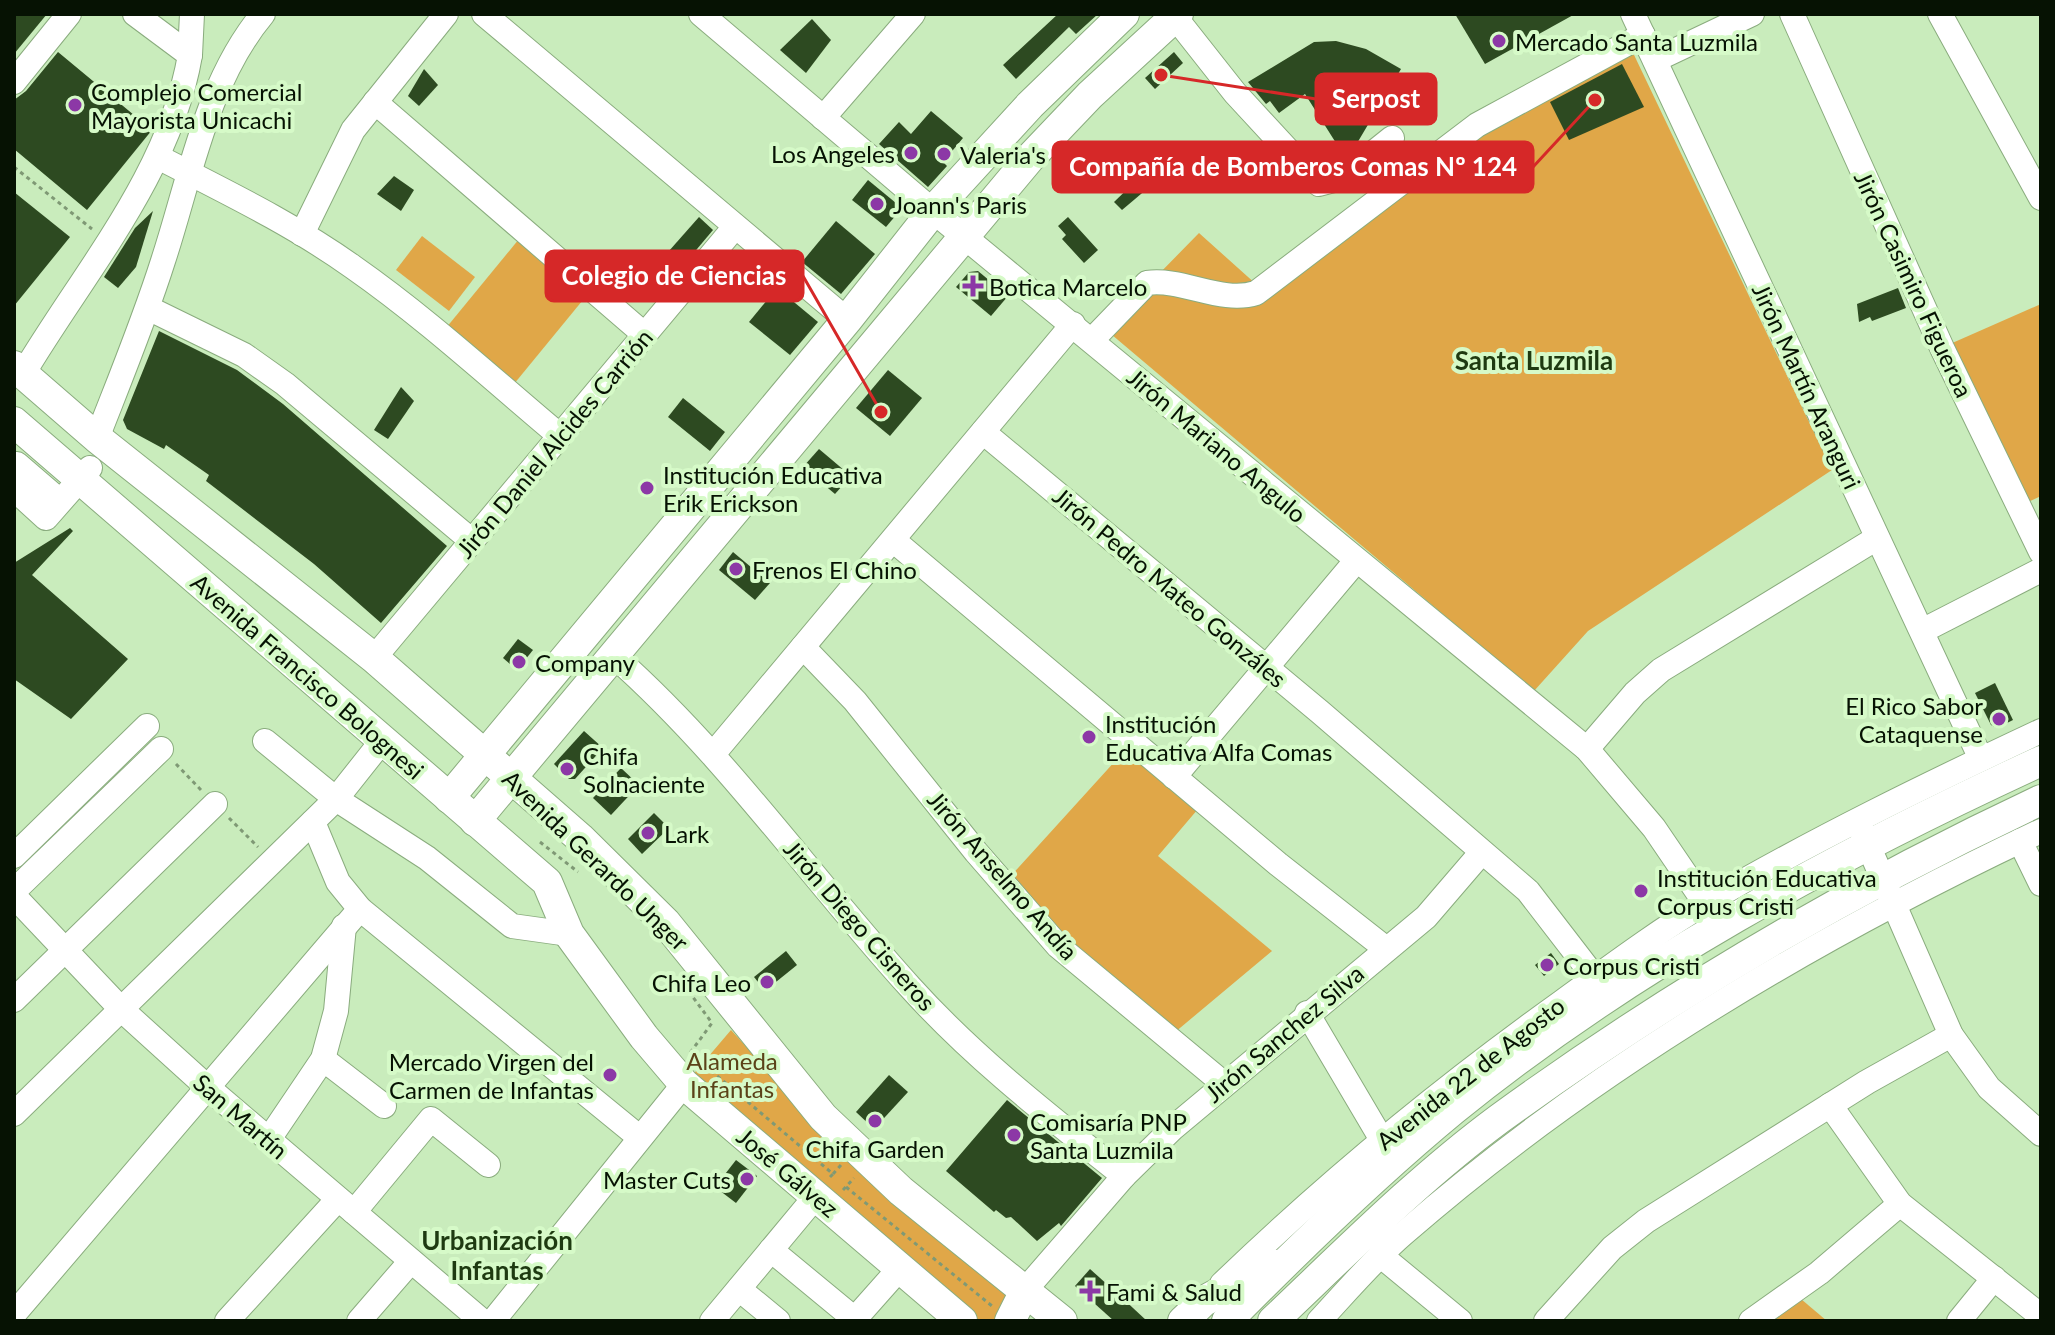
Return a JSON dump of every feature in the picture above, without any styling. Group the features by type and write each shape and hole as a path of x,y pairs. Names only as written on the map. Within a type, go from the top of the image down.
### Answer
{"main road":[{"path":"449,798 847,320 933,211 1030,105 1124,14"},
{"path":"475,821 962,236 1090,95 1176,16"},
{"name":"Avenida Gerardo Unger","path":"19,370 97,438 374,658 512,776 666,923 823,1117 901,1191 1040,1309"},
{"name":"Avenida Gerardo Unger","path":"24,430 81,471 170,494"},
{"name":"Avenida Francisco Bolognesi","path":"81,471 475,821 556,872"},
{"name":"Avenida 22 de Agosto","path":"1227,1321 1300,1247 1454,1109 1565,1027 1862,831 2041,761"},
{"path":"1273,1321 1382,1218 1497,1121 1715,971 1889,892 2041,800"},
{"name":"José Gálvez","path":"556,872 569,934 644,1037 684,1084 827,1188 900,1268 962,1321"},
{"path":"1194,1311 1300,1247"},
{"path":"1010,1321 1040,1309"}],"street":[{"path":"14,82 69,14"},
{"path":"135,14 190,55"},
{"path":"19,370 107,241 158,157 185,84 192,14"},
{"path":"97,438 148,308 223,79 263,14"},
{"path":"302,234 353,130 446,14"},
{"path":"484,14 734,228 847,320"},
{"name":"Jirón Mariano Angulo","path":"701,14 962,236 1587,749 1654,828 1705,903"},
{"path":"823,118 913,14"},
{"path":"1655,60 1752,14"},
{"name":"Jirón Casimiro Figueroa","path":"1792,14 1942,348 2041,552"},
{"path":"1940,14 2041,198"},
{"path":"1176,16 1235,93 1319,184 1342,178 1392,138"},
{"path":"714,753 983,432 1082,332 1147,283 1172,283 1243,297 1256,293 1477,125 1638,24"},
{"name":"Jirón Martín Aranguri","path":"1638,24 1981,759"},
{"path":"375,102 645,335"},
{"path":"158,157 302,234 411,310 560,436"},
{"name":"Jirón Daniel Alcides Carrión","path":"374,658 734,228"},
{"path":"148,308 244,355 285,384 472,541"},
{"path":"24,430 15,465 60,501"},
{"name":"Jirón Pedro Mateo Gonzáles","path":"983,432 1528,891 1595,978"},
{"path":"14,489 46,518 81,471"},
{"path":"1587,749 1635,693 1661,670 1877,538"},
{"path":"893,540 1174,777 1385,948"},
{"path":"1174,777 1356,561"},
{"path":"1922,631 2041,570"},
{"name":"Jirón Anselmo Andía","path":"803,647 855,701 976,852 1058,946 1223,1083"},
{"name":"Jirón Diego Cisneros","path":"614,656 714,753 910,987 992,1070 1124,1176"},
{"path":"14,856 147,726"},
{"name":"Avenida 22 de Agosto","path":"1194,1311 1314,1197 1382,1140 1453,1082 1595,978 1705,903 1862,831 1981,759 2041,731"},
{"path":"265,741 336,799 427,858 512,926 569,934"},
{"path":"14,1114 336,799 382,741"},
{"path":"14,894 161,749"},
{"path":"14,1000 215,804"},
{"path":"313,822 352,917 639,1137"},
{"path":"1862,831 1951,1035 1989,1088 2041,1134"},
{"path":"1319,1321 1380,1255 1515,1145 1659,1042 1889,892 2031,836 2041,884"},
{"name":"Jirón Sanchez Silva","path":"1040,1309 1124,1176 1223,1083 1426,917 1481,853"},
{"name":"San Martín","path":"14,894 121,1009 206,1086 482,1321"},
{"path":"269,1139 323,1059 336,1011 352,917"},
{"path":"14,1314 352,917"},
{"path":"1307,1013 1382,1140"},
{"path":"1546,1321 1612,1248 1646,1221 1830,1105 1951,1035"},
{"path":"323,1059 384,1106"},
{"path":"493,1321 684,1084"},
{"path":"1830,1105 1900,1204 2041,1316"},
{"path":"227,1321 431,1119 488,1165"},
{"path":"712,1321 827,1188"},
{"path":"1751,1321 1819,1273 1900,1204"},
{"path":"771,1250 855,1320 900,1268"},
{"path":"1380,1255 1460,1321"},
{"path":"359,1321 411,1261"},
{"path":"1959,1321 1994,1278"},
{"path":"739,1289 778,1321"}],"path":[{"path":"14,167 107,241"},
{"path":"556,872 585,878"},
{"path":"678,978 712,1023 690,1053 827,1188 846,1187 1010,1321"},
{"path":"827,1188 843,1163 856,1175 846,1187"}],"green space":[{"path":"1625,36 1832,470 1588,631 1534,691 1105,329 1199,233 1267,294 1498,111"},
{"path":"422,236 475,277 449,311 396,270"},
{"path":"519,239 587,295 514,384 446,328"},
{"path":"2041,304 2041,496 2026,503 1950,344"},
{"path":"1127,748 1198,809 1158,856 1272,951 1174,1033 1063,942 1008,879"},
{"name":"Alameda Infantas","path":"731,1030 859,1171 1012,1298 1008,1321 979,1321 846,1213 691,1077"},
{"path":"1801,1299 1827,1321 1769,1321"}],"building":[{"path":"14,14 47,14 14,54"},
{"path":"1058,14 1098,14 1076,34 1069,27 1016,79 1003,65"},
{"name":"Mercado Santa Luzmila","path":"1455,14 1575,14 1485,64"},
{"path":"812,19 831,40 806,73 780,50"},
{"path":"1336,41 1366,49 1401,69 1353,150 1345,157 1342,152 1331,165 1324,167 1313,152 1336,143 1305,94 1279,113 1270,101 1266,104 1248,82 1314,42"},
{"path":"58,52 152,130 87,210 14,149 14,100 26,91"},
{"path":"1174,52 1183,63 1155,89 1145,78"},
{"path":"1622,64 1644,107 1569,140 1550,102"},
{"path":"424,69 438,85 419,106 408,96"},
{"path":"931,111 963,138 943,162 947,166 928,187 879,144 899,122 911,134"},
{"path":"1142,175 1154,183 1122,210 1114,202"},
{"path":"394,176 414,190 401,211 377,194"},
{"name":"Joann's Paris","path":"868,180 902,208 886,227 852,200"},
{"path":"14,192 70,237 14,306"},
{"path":"153,211 136,267 118,288 104,277 135,228"},
{"path":"699,217 713,230 676,274 661,260"},
{"path":"1068,217 1098,250 1084,263 1062,239 1066,235 1058,226"},
{"path":"836,221 875,254 841,294 802,262"},
{"path":"978,271 1008,296 991,316 956,287 969,272"},
{"path":"777,288 818,322 790,355 749,322"},
{"path":"1898,288 1906,308 1872,321 1870,317 1859,322 1857,304"},
{"path":"159,331 237,370 283,404 447,546 381,623 314,564 206,481 209,475 166,445 164,449 127,429 123,420"},
{"path":"888,370 922,398 890,436 856,408"},
{"path":"401,387 414,401 388,439 374,430"},
{"path":"683,398 725,432 710,451 668,417"},
{"path":"819,449 851,476 835,494 803,467"},
{"path":"70,528 73,531 32,575 128,659 71,719 14,679 14,563"},
{"path":"733,552 770,583 755,600 719,570"},
{"path":"518,639 533,650 517,670 503,658"},
{"path":"1995,683 2013,720 1997,728 1991,725 1975,693"},
{"path":"584,731 603,748 575,779 569,779 554,764"},
{"path":"621,768 639,785 611,815 593,798"},
{"name":"Lark","path":"654,813 669,828 642,854 628,839"},
{"path":"786,951 797,965 771,986 762,987 754,977"},
{"name":"Corpus Cristi","path":"1551,953 1559,964 1544,976 1535,965"},
{"path":"889,1075 908,1092 874,1129 856,1112"},
{"name":"Comisaría PNP Santa Luzmila","path":"1007,1100 1102,1178 1061,1226 1059,1223 1037,1241 1011,1217 1006,1218 996,1210 994,1212 946,1171"},
{"path":"736,1160 757,1176 736,1203 715,1187"},
{"path":"1090,1269 1147,1321 1114,1321 1075,1286"}],"place":[{"name":"Mercado Santa Luzmila","path":"1499,41"},
{"name":"Serpost","path":"1161,75"},
{"name":"Compañía de Bomberos Comas Nº 124","path":"1595,100"},
{"name":"Complejo Comercial Mayorista Unicachi","path":"75,105"},
{"name":"Los Angeles","path":"911,153"},
{"name":"Valeria's","path":"944,154"},
{"name":"Joann's Paris","path":"877,204"},
{"name":"Botica Marcelo","path":"973,286"},
{"name":"Colegio de Ciencias","path":"881,412"},
{"name":"Institución Educativa Erik Erickson","path":"647,488"},
{"name":"Frenos El Chino","path":"736,569"},
{"name":"Company","path":"519,662"},
{"name":"El Rico Sabor Cataquense","path":"1999,719"},
{"name":"Institución Educativa Alfa Comas","path":"1089,737"},
{"name":"Chifa Solnaciente","path":"567,769"},
{"name":"Lark","path":"648,833"},
{"name":"Institución Educativa Corpus Cristi","path":"1641,891"},
{"name":"Corpus Cristi","path":"1547,965"},
{"name":"Chifa Leo","path":"767,982"},
{"name":"Mercado Virgen del Carmen de Infantas","path":"610,1075"},
{"name":"Chifa Garden","path":"875,1121"},
{"name":"Comisaría PNP Santa Luzmila","path":"1014,1135"},
{"name":"Master Cuts","path":"747,1179"},
{"name":"Fami & Salud","path":"1090,1291"}],"district":[{"name":"Santa Luzmila","path":"1534,360"},
{"name":"Urbanización Infantas","path":"497,1255"}]}
